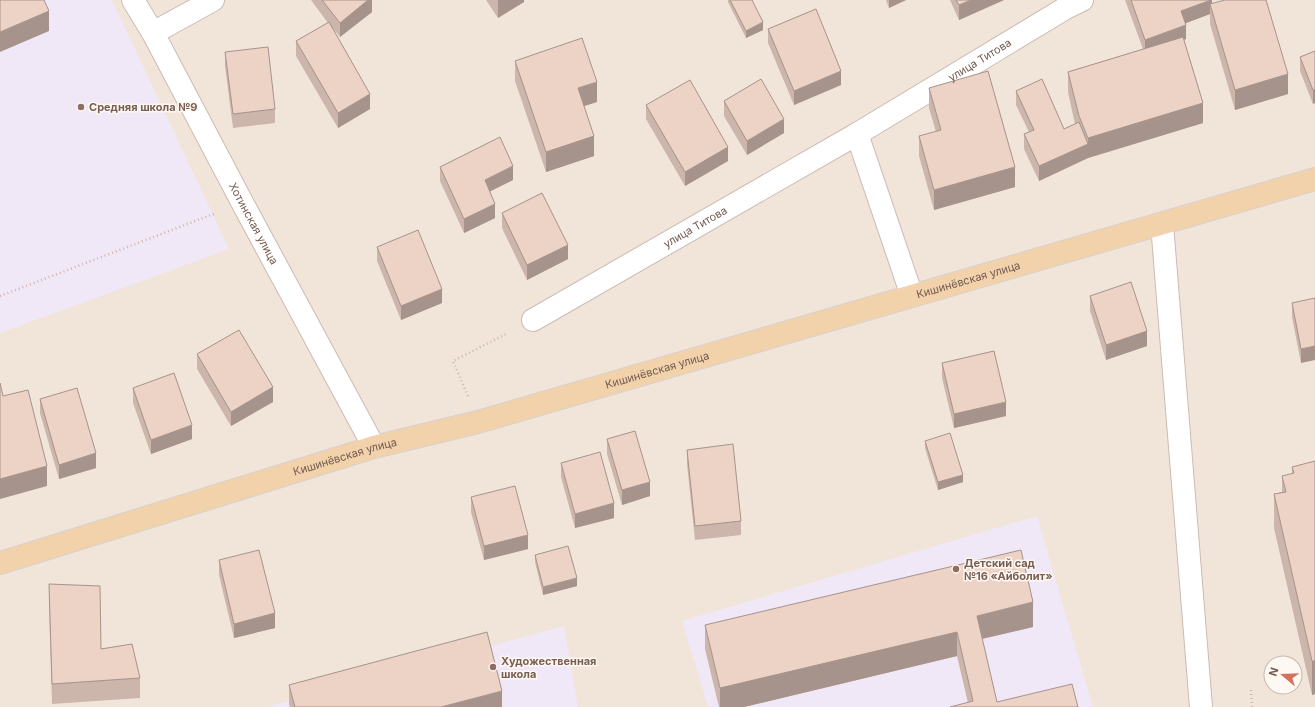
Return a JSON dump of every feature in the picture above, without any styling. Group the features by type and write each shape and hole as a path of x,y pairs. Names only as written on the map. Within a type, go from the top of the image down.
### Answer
{"main road":[{"name":"Кишинёвская улица","path":"0,563 374,447 478,422 1315,179"}],"street":[{"name":"Хотинская улица","path":"133,0 153,33 374,447"},
{"path":"153,33 214,0"},
{"name":"улица Титова","path":"533,320 858,134 1069,3"},
{"path":"858,134 912,296"},
{"path":"1162,224 1201,707"}],"path":[{"path":"0,296 243,204"},
{"path":"478,422 453,361 533,320"},
{"path":"1251,690 1252,707"}],"shaded area":[{"path":"0,0 1315,0 1315,707 0,707"},
{"name":"Средняя школа №9","path":"0,0 112,0 229,249 0,333"},
{"name":"Детский сад №16 «Айболит»","path":"1037,516 1093,707 708,707 682,621"},
{"name":"Художественная школа","path":"564,626 578,707 266,707"}],"building":[{"path":"0,0 44,0 49,11 0,32"},
{"path":"322,0 368,0 340,23"},
{"path":"730,0 752,0 763,22 746,31"},
{"path":"956,0 971,0 959,5"},
{"path":"1131,0 1211,0 1181,11 1186,25 1145,40"},
{"path":"1225,0 1266,0 1288,74 1235,90 1210,4"},
{"path":"816,9 841,71 794,91 768,29"},
{"path":"329,22 370,94 338,113 296,41"},
{"path":"1183,37 1203,103 1088,138 1079,116 1068,72"},
{"path":"582,38 597,82 578,88 594,136 546,152 515,61"},
{"path":"268,47 275,109 233,114 225,52"},
{"path":"1315,51 1315,89 1313,90 1300,57"},
{"path":"988,71 1015,167 934,190 919,136 941,130 929,88"},
{"path":"761,79 784,119 747,141 724,101"},
{"path":"1042,79 1064,129 1079,122 1088,144 1039,166 1024,134 1034,130 1016,91"},
{"path":"690,80 728,147 685,172 646,105"},
{"path":"500,137 513,166 485,180 495,204 464,219 440,167"},
{"path":"542,193 568,245 527,265 502,213"},
{"path":"418,230 442,289 401,306 377,247"},
{"path":"1131,282 1147,331 1106,345 1090,296"},
{"path":"1315,298 1315,346 1301,349 1292,303"},
{"path":"239,330 273,387 231,412 197,354"},
{"path":"994,351 1006,402 954,414 942,363"},
{"path":"174,373 192,425 151,440 133,388"},
{"path":"0,383 3,396 28,390 47,466 0,479"},
{"path":"77,388 96,453 59,465 40,399"},
{"path":"635,431 650,482 622,490 607,439"},
{"path":"950,433 963,475 938,482 925,441"},
{"path":"733,444 741,521 695,526 687,450"},
{"path":"600,452 614,503 575,514 561,463"},
{"path":"1315,461 1315,661 1312,661 1274,494 1286,492 1282,476 1294,473 1292,467"},
{"path":"515,486 528,535 484,546 471,497"},
{"path":"568,546 577,578 543,587 535,555"},
{"path":"259,550 275,613 234,624 219,560"},
{"path":"1021,550 1033,602 977,616 997,702 1072,684 1078,707 950,707 973,701 957,632 720,688 705,625"},
{"path":"49,584 100,586 101,649 132,644 140,678 52,684"},
{"path":"487,632 502,691 441,707 295,707 289,685"}],"place":[{"name":"Средняя школа №9","path":"81,107"},
{"name":"Детский сад №16 «Айболит»","path":"956,569"},
{"name":"Художественная школа","path":"493,667"}]}
